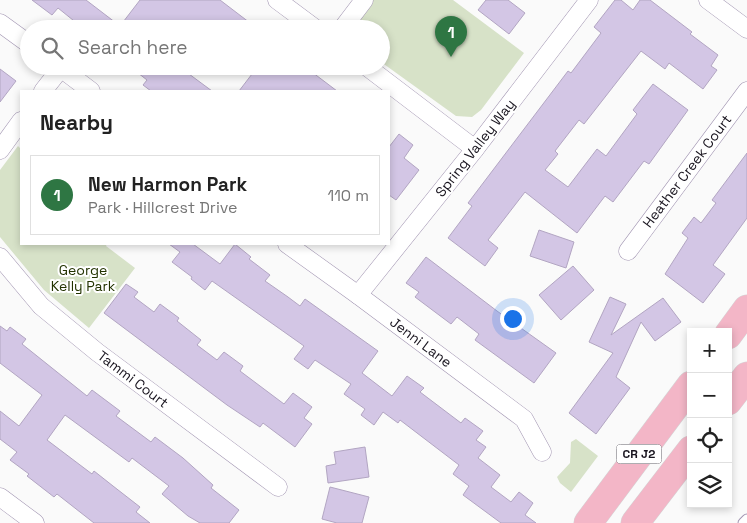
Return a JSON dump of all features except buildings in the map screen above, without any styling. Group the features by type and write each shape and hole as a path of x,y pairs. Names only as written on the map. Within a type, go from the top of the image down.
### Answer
{"main road":[{"path":"732,330 747,309"},
{"path":"732,396 747,376"},
{"name":"CR J2","path":"588,523 687,390"},
{"name":"CR J2","path":"635,523 687,455"}],"street":[{"path":"277,0 304,20"},
{"path":"349,20 364,0"},
{"name":"Spring Valley Way","path":"358,294 475,149 589,0"},
{"path":"708,0 747,28"},
{"path":"0,23 20,37"},
{"path":"45,90 54,75"},
{"path":"70,75 90,90"},
{"path":"378,75 475,149"},
{"name":"Heather Creek Court","path":"628,251 747,91"},
{"path":"0,150 20,122"},
{"name":"Jenni Lane","path":"287,245 358,294 524,419 542,452"},
{"name":"Tammi Court","path":"0,257 41,306 98,352 278,487"},
{"path":"0,497 35,523"}],"lane":[{"path":"743,523 747,519"}],"green space":[{"path":"373,0 453,0 524,53 481,110 472,117 456,116 390,68 390,20 358,20"},
{"name":"George Kelly Park","path":"18,146 20,148 20,245 106,245 135,268 89,328 44,290 0,237 0,170"},
{"path":"576,439 598,456 571,492 560,483 557,477 570,463 571,442"}],"place":[{"name":"New Harmon Park","path":"451,57"}]}
